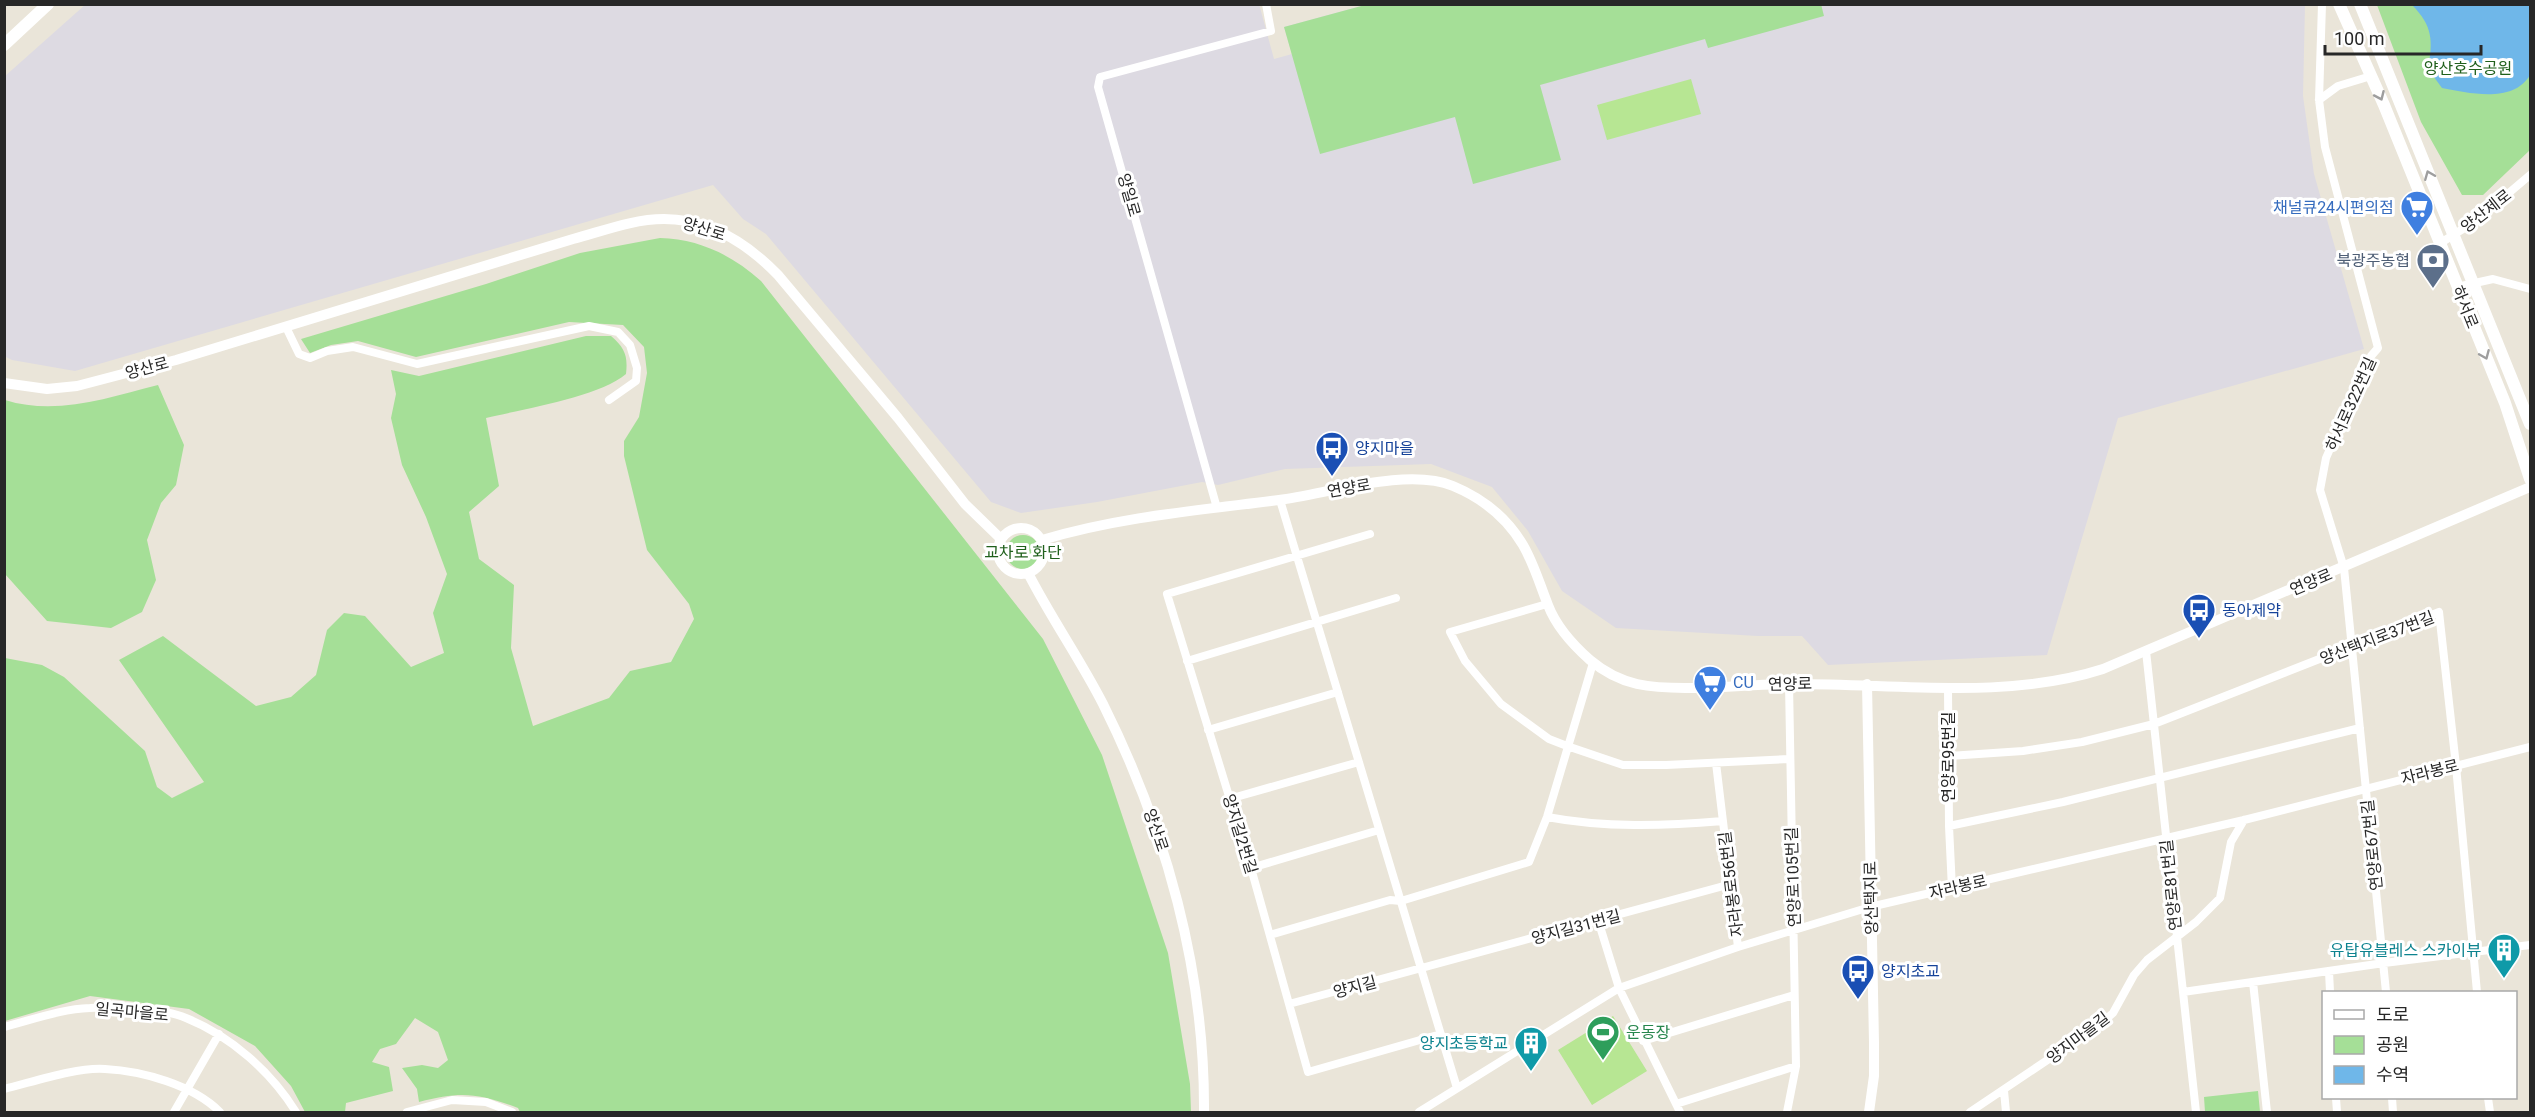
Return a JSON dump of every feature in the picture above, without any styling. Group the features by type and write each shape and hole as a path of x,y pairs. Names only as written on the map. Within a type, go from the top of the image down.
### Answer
{"main road":[{"path":"4,45 48,4"},
{"name":"하서로","path":"2338,4 2371,76 2505,403 2530,479"},
{"name":"하서로","path":"2360,4 2530,424"}],"street":[{"name":"양일로","path":"1217,508 1098,87 1100,77 1271,31 1266,4"},
{"name":"하서로322번길","path":"2322,4 2319,100 2329,165 2378,348 2371,356 2321,476 2320,490 2344,568"},
{"path":"2319,100 2338,86 2371,76"},
{"name":"양산제로","path":"2439,244 2454,237 2530,175"},
{"name":"양산로","path":"4,383 47,389 77,386 286,327 631,223 665,219 702,225 719,231 758,254 898,418 965,504 1001,539"},
{"path":"2457,287 2493,279 2530,289"},
{"path":"286,327 299,354 310,358 327,351 353,347 417,364 589,326 618,332 630,345 637,368 636,381 609,400"},
{"name":"연양로","path":"1042,540 1076,530 1280,500 1375,483 1436,481 1451,485 1491,507 1512,529 1528,556 1547,604 1569,639 1593,663 1618,678 1636,684 1660,687 1789,684 1948,687 2020,685 2076,678 2103,669 2530,487"},
{"path":"1280,500 1457,1088"},
{"path":"1020,527 1035,532 1042,540 1045,548 1038,568 1028,573 1012,572 1002,564 998,549 1006,532 1020,527"},
{"path":"1298,557 1370,534"},
{"name":"양지길2번길","path":"1298,557 1167,594 1251,868 1308,1072 1441,1034"},
{"name":"연양로67번길","path":"2344,568 2386,991"},
{"name":"양산로","path":"1028,573 1083,666 1128,756 1165,857 1192,963 1202,1048 1204,1113"},
{"path":"1187,661 1396,598"},
{"path":"1547,604 1450,632 1464,661 1500,704 1549,739 1623,765 1677,765 1789,759"},
{"name":"양산택지로37번길","path":"1949,756 2024,751 2082,742 2154,724 2439,612 2457,766 2477,991"},
{"name":"연양로81번길","path":"2146,651 2196,1113"},
{"path":"1270,935 1390,900 1401,902 1530,862 1593,663"},
{"name":"연양로105번길","path":"1787,1113 1796,1066 1789,684"},
{"name":"양산택지로","path":"1867,684 1874,1067 1869,1113"},
{"name":"연양로95번길","path":"1948,687 1952,889"},
{"path":"1208,730 1338,692"},
{"path":"2160,778 2360,728"},
{"name":"자라봉로","path":"1419,1113 1619,988 1738,947 1870,907 2244,820 2530,747"},
{"path":"1229,799 1359,762"},
{"name":"자라봉로56번길","path":"1716,763 1738,947"},
{"name":"연양로95번길","path":"1949,826 2063,802 2160,778"},
{"name":"자라봉로56번길","path":"1546,817 1580,823 1631,825 1723,821"},
{"name":"양지마을길","path":"1970,1113 2106,1019 2121,1001 2140,968 2196,922 2220,898 2231,842 2244,820"},
{"path":"1251,868 1379,830"},
{"name":"양지길31번길","path":"1421,969 1731,884"},
{"path":"1598,920 1619,988 1678,1108 1796,1066"},
{"path":"2183,992 2329,970 2530,945"},
{"name":"양지길","path":"1289,1004 1421,969"},
{"path":"2329,970 2330,991"},
{"path":"2253,982 2267,1113"},
{"path":"1644,1041 1794,995"},
{"name":"일곡마을로","path":"4,1027 89,1008 151,1011 184,1017 219,1034 254,1063 281,1089 296,1113"},
{"path":"174,1113 219,1034"},
{"path":"4,1089 58,1075 103,1069 144,1076 188,1088 220,1113"},
{"path":"2004,1091 2006,1113"},
{"path":"407,1113 452,1100 486,1102 512,1113"}],"shaded area":[{"path":"86,4 1259,4 1274,59 1292,54 1284,27 1365,5 2305,5 2303,96 2314,174 2364,349 2118,418 2047,655 1828,665 1802,636 1758,636 1616,628 1562,591 1528,531 1492,487 1431,464 1285,469 1218,485 1202,482 1097,502 1021,513 991,502 766,234 743,219 713,185 75,371 12,360 4,356 4,77"}],"green space":[{"path":"1821,4 1824,16 1708,48 1705,39 1540,85 1561,160 1473,184 1455,117 1320,154 1284,27 1365,5"},
{"name":"양산호수공원","path":"2377,5 2530,5 2530,150 2483,195 2462,195 2421,122"},
{"path":"1691,79 1701,114 1607,140 1597,105"},
{"path":"660,238 688,241 714,250 738,263 761,281 1043,639 1102,755 1168,953 1190,1084 1191,1112 520,1112 518,1108 492,1099 469,1095 447,1096 419,1102 417,1089 402,1068 422,1065 438,1068 448,1060 438,1032 415,1018 396,1044 380,1049 372,1062 389,1067 393,1091 346,1103 345,1112 305,1112 291,1086 255,1046 189,1009 90,996 5,1021 5,658 42,665 64,677 145,751 157,787 172,798 204,782 119,660 163,636 256,706 291,697 316,675 327,630 344,613 365,616 411,667 444,653 433,613 447,574 426,517 402,465 391,418 396,394 391,370 419,376 586,336 611,336 616,340 626,357 627,368 626,374 614,382 580,396 486,418 499,486 469,512 479,559 514,585 511,648 533,726 609,698 630,671 671,662 694,619 689,604 647,550 624,456 624,441 639,417 647,373 644,347 623,325 569,322 416,357 358,341 331,345 310,353 301,339 486,284 580,253"},
{"path":"158,385 184,445 176,485 161,503 147,540 156,580 142,612 111,628 47,621 5,574 5,400 43,406 62,406 101,400"},
{"name":"교차로 화단","path":"1023,535 1035,540 1040,552 1035,564 1023,569 1011,564 1006,552 1011,540"},
{"name":"운동장","path":"1613,1016 1647,1071 1592,1105 1558,1050"},
{"path":"2258,1091 2260,1112 2205,1112 2204,1097"}],"water":[{"path":"2412,5 2530,5 2530,75 2513,90 2502,93 2477,94 2442,88 2428,69 2431,42 2428,27"}],"place":[{"name":"채널큐24시편의점","path":"2417,236"},
{"name":"북광주농협","path":"2433,289"},
{"name":"양지마을","path":"1332,477"},
{"name":"동아제약","path":"2199,639"},
{"name":"CU","path":"1710,711"},
{"name":"유탑유블레스 스카이뷰","path":"2504,979"},
{"name":"양지초교","path":"1858,1000"},
{"name":"운동장","path":"1603,1061"},
{"name":"양지초등학교","path":"1531,1072"}]}
